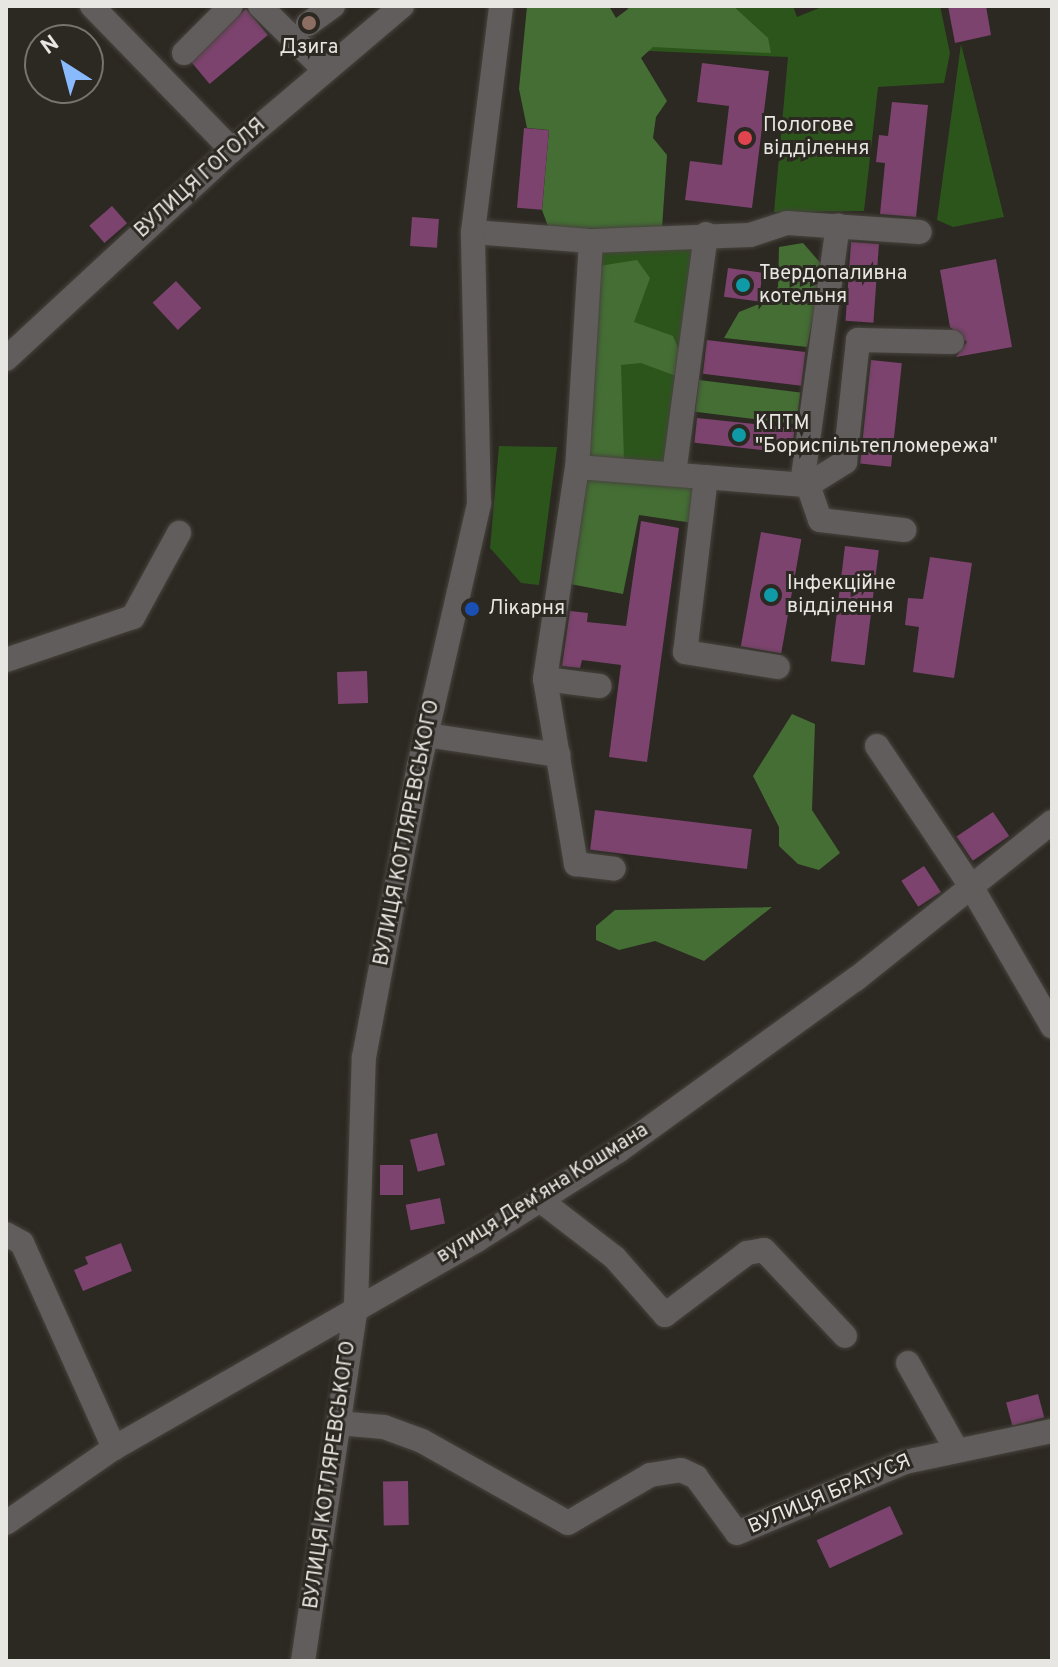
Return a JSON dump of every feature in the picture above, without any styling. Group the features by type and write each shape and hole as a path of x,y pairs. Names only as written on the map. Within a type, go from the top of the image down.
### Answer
{"street":[{"path":"92,6 232,150"},
{"path":"184,53 231,6"},
{"path":"260,6 325,70"},
{"path":"308,24 333,6"},
{"name":"ВУЛИЦЯ ГОГОЛЯ","path":"6,359 232,150 402,6"},
{"name":"ВУЛИЦЯ КОТЛЯРЕВСЬКОГО","path":"303,1661 356,1305 364,1057 426,735 479,504 473,232 501,6"},
{"path":"473,232 591,241 706,234 750,235 787,223 920,232"},
{"path":"838,225 805,484 820,520 904,530"},
{"path":"674,474 706,234"},
{"path":"591,241 577,467 545,679 576,864 614,869"},
{"path":"822,337 952,342"},
{"path":"577,467 805,484 845,462 858,340"},
{"path":"706,477 685,652 778,667"},
{"path":"6,660 133,617 179,533"},
{"path":"545,679 600,686"},
{"path":"426,735 558,755"},
{"path":"877,746 972,888 1052,1026"},
{"name":"вулиця Демʼяна Кошмана","path":"6,1523 114,1448 540,1200 618,1151 972,888 1052,822"},
{"path":"540,1200 615,1258 665,1315 747,1253 764,1250 845,1336"},
{"path":"6,1234 22,1243 114,1448"},
{"path":"908,1363 955,1447"},
{"name":"ВУЛИЦЯ БРАТУСЯ","path":"338,1423 384,1427 422,1441 568,1523 650,1475 681,1470 696,1477 737,1533 955,1447 1052,1431"}],"green space":[{"path":"527,6 609,6 616,18 632,6 733,6 768,38 771,53 653,47 641,58 667,101 656,117 653,138 667,155 662,228 549,229 542,210 549,130 527,128 519,89"},
{"path":"626,6 793,6 797,17 824,6 940,6 950,53 944,83 878,87 864,211 774,212 788,57 649,51"},
{"path":"961,44 1004,217 953,227 937,220"},
{"path":"690,242 696,252 668,465 624,460 597,246"},
{"path":"803,243 823,266 807,347 724,338 739,312 764,302 778,287 779,247"},
{"path":"637,260 650,278 634,322 673,336 681,355 676,376 641,363 621,365 624,460 585,459 599,266"},
{"path":"699,380 800,392 796,424 695,412"},
{"path":"499,446 557,447 539,585 521,583 490,548"},
{"path":"585,475 698,486 693,523 639,515 623,594 570,584"},
{"path":"792,714 815,724 812,810 840,853 819,870 798,864 779,846 779,827 753,776"},
{"path":"772,907 704,961 655,941 619,950 596,940 596,926 615,910"}],"building":[{"path":"948,6 986,6 991,35 955,43"},
{"path":"246,9 268,35 210,84 188,58"},
{"path":"702,63 769,71 752,208 685,200 690,161 722,165 729,106 697,102"},
{"path":"892,102 928,105 916,217 880,214 885,163 876,162 879,135 888,136"},
{"path":"524,128 549,130 542,210 517,208"},
{"path":"112,206 127,223 104,243 89,226"},
{"path":"412,217 439,219 437,248 410,246"},
{"path":"851,242 879,244 873,323 845,321"},
{"path":"996,259 1012,347 956,357 967,342 950,327 940,270"},
{"name":"Твердопаливна котельня","path":"728,268 763,273 759,302 724,297"},
{"path":"176,281 201,308 178,330 153,303"},
{"path":"707,340 805,352 801,386 703,374"},
{"path":"871,360 902,363 891,467 860,463"},
{"name":"КПТМ \"Бориспільтепломережа\"","path":"697,418 794,428 792,453 694,443"},
{"path":"641,521 679,528 647,762 609,757 621,665 582,660 580,668 562,666 570,611 588,613 587,622 626,626"},
{"name":"Інфекційне відділення","path":"761,532 801,539 781,653 741,646"},
{"path":"845,546 879,550 865,665 831,661"},
{"path":"930,557 972,563 954,678 913,672 919,627 905,625 908,598 923,599"},
{"path":"367,671 368,703 338,704 337,672"},
{"path":"595,810 752,829 747,869 590,850"},
{"path":"993,812 1009,836 973,861 957,837"},
{"path":"924,866 941,892 918,907 901,881"},
{"path":"437,1133 445,1165 418,1172 410,1140"},
{"path":"380,1165 403,1165 403,1195 380,1195"},
{"path":"440,1198 445,1224 411,1230 406,1205"},
{"path":"121,1243 132,1271 83,1291 74,1270 88,1264 85,1257"},
{"path":"1038,1394 1044,1417 1012,1426 1006,1403"},
{"path":"383,1481 408,1481 409,1525 384,1525"},
{"path":"890,1506 903,1534 830,1568 817,1540"}],"place":[{"name":"Дзига","path":"309,23"},
{"name":"Пологове відділення","path":"745,138"},
{"name":"Твердопаливна котельня","path":"743,285"},
{"name":"КПТМ \"Бориспільтепломережа\"","path":"739,435"},
{"name":"Інфекційне відділення","path":"771,595"},
{"name":"Лікарня","path":"472,609"}]}
